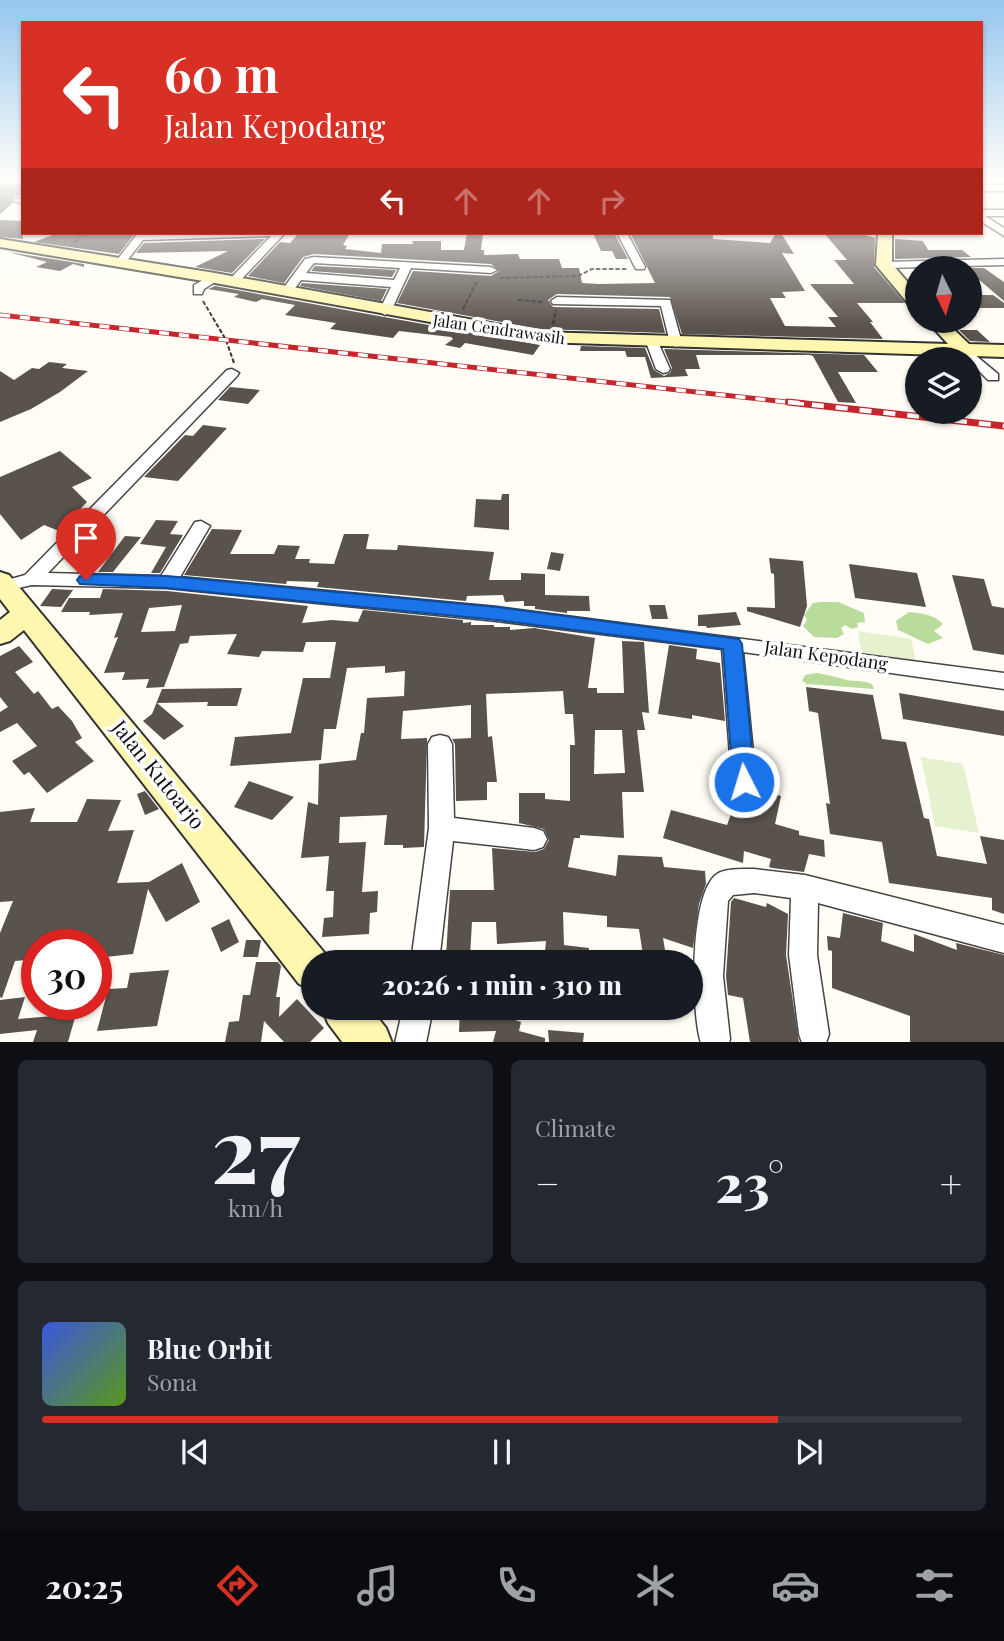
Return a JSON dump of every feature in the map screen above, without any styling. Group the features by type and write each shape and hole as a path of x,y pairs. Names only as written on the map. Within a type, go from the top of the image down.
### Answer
{"main road":[{"path":"885,235 884,265 905,289"},
{"name":"Jalan Cendrawasih","path":"0,243 224,280 454,324 549,338 905,348"},
{"path":"947,333 961,347"},
{"name":"Jalan Cendrawasih","path":"982,350 1004,351"},
{"path":"0,634 14,590"},
{"name":"Jalan Kutoarjo","path":"14,590 301,955"},
{"path":"353,1020 371,1042"}],"street":[{"path":"119,264 141,235"},
{"path":"198,292 198,287 224,280 279,235"},
{"path":"623,235 640,267"},
{"path":"286,293 309,261 314,260 484,272"},
{"path":"884,265 1004,262"},
{"path":"989,263 1004,273"},
{"path":"385,310 407,265"},
{"path":"299,276 400,284"},
{"path":"557,302 666,303 676,343"},
{"path":"652,342 663,369"},
{"path":"982,367 993,377"},
{"path":"14,590 232,373"},
{"path":"167,582 201,526"},
{"name":"Jalan Kepodang","path":"14,590 167,582 497,614 1004,681"},
{"path":"732,644 744,782"},
{"path":"427,950 442,828 440,744"},
{"path":"442,828 534,839"},
{"path":"715,1039 708,976 715,896 726,883 754,881 806,887 1004,939"},
{"path":"806,887 803,955 814,1034"},
{"path":"411,1042 416,1020"}],"path":[{"path":"454,324 484,272 542,279 578,276 592,269 640,267"},
{"path":"198,292 216,328 229,344 235,362 232,373"},
{"path":"518,300 557,302 549,338"}],"green space":[{"path":"838,602 864,613 865,622 857,623 858,627 852,629 845,625 841,628 844,634 837,638 814,637 803,626 807,620 804,615 813,603"},
{"path":"909,612 928,615 940,621 943,624 934,631 943,638 928,644 898,630 896,621"},
{"path":"858,631 911,639 917,664 862,656"},
{"path":"817,673 869,683 874,689 807,684 802,681 805,675"},
{"path":"921,757 963,764 979,833 935,826"}],"building":[{"path":"0,229 21,229 23,239 0,237"},
{"path":"53,235 133,235 119,254 34,242"},
{"path":"297,235 349,235 343,245 347,246 345,249 381,253 382,244 413,244 412,241 441,241 441,250 464,250 467,235 483,235 481,250 484,250 484,255 518,254 520,259 559,259 562,268 579,268 582,283 599,284 655,283 631,235 713,235 713,239 770,243 775,235 782,235 794,254 782,253 805,291 782,292 786,298 770,298 785,326 836,327 828,317 838,317 810,284 854,284 834,260 847,260 826,235 865,235 875,238 874,267 905,303 857,303 883,339 682,334 670,297 557,294 548,300 553,307 659,309 665,333 540,329 397,303 413,271 491,276 499,271 491,264 314,254 303,257 284,283 248,276 280,242 290,243"},
{"path":"594,235 615,235 628,259 616,259 612,251 601,251"},
{"path":"265,239 232,273 195,267 228,251 136,253 144,243"},
{"path":"895,239 923,241 928,250 962,250 970,256 905,256 905,259 895,259"},
{"path":"8,252 84,264 84,267 73,264 60,271 36,267 47,262"},
{"path":"315,266 396,270 392,277 311,271"},
{"path":"982,268 1004,282 1004,301 982,282"},
{"path":"302,283 387,289 381,301 300,286"},
{"path":"215,286 540,345 533,355 465,343 460,348 445,345 453,339 451,337 399,331 393,338 330,329 336,323 285,315 295,305 262,299 256,302 234,297 239,294 208,289"},
{"path":"982,295 993,295 1004,303 1004,308 982,308"},
{"path":"962,333 980,333 990,342 970,341"},
{"path":"581,346 645,348 654,370 664,376 670,373 672,368 664,349 864,355 878,372 838,372 856,403 838,402 813,356 809,355 696,355 700,369 685,369 688,376 651,378 645,357 627,357 625,351 580,351"},
{"path":"49,362 67,364 62,368 88,371 31,409 0,422 0,371 14,380 32,368 39,369"},
{"path":"230,387 260,390 248,404 218,400"},
{"path":"203,425 227,428 178,481 144,477 185,435 193,436"},
{"path":"60,451 92,478 72,487 87,502 59,531 44,525 21,540 0,514 0,477"},
{"path":"502,494 509,494 509,530 474,527 476,499 501,500"},
{"path":"156,520 178,521 170,534 183,535 160,573 151,573 166,547 140,544"},
{"path":"212,529 242,530 230,554 274,554 278,545 300,546 295,559 310,559 309,563 334,564 344,534 369,534 366,549 397,550 398,545 494,552 489,580 521,580 521,573 545,574 545,595 589,596 590,611 567,613 535,609 535,606 524,606 524,601 505,602 503,595 467,596 466,601 317,587 319,582 287,581 286,584 184,575"},
{"path":"125,536 141,537 113,572 98,572"},
{"path":"551,552 564,554 560,571 547,569"},
{"path":"769,558 803,561 807,606 800,627 747,611 747,607 775,608 774,574 771,573"},
{"path":"849,564 917,573 926,607 855,598"},
{"path":"952,575 984,579 992,606 1004,608 1004,655 973,650"},
{"path":"52,589 73,590 61,607 40,606"},
{"path":"103,589 167,591 308,606 302,623 332,620 358,622 363,610 463,620 463,623 471,622 471,625 510,627 510,630 534,628 595,638 588,688 597,688 597,693 624,693 622,641 644,642 649,713 642,712 645,730 637,730 644,792 622,792 624,838 580,835 580,838 574,838 568,867 616,876 618,855 662,857 664,867 705,871 706,884 699,904 693,948 663,938 665,950 642,950 639,929 607,927 607,916 563,912 564,945 589,950 545,950 546,941 497,944 496,922 472,922 470,950 446,950 450,890 494,890 492,848 535,852 544,849 549,840 544,829 519,823 519,793 545,793 545,799 570,801 570,745 575,745 573,714 565,714 563,691 486,694 488,737 492,736 497,782 487,782 487,800 456,801 455,744 452,739 471,738 471,705 403,711 401,739 427,738 424,847 384,845 387,815 340,817 339,843 366,842 362,892 378,891 377,912 370,913 369,934 322,937 324,918 333,917 334,891 326,891 329,856 301,858 308,802 318,805 319,764 356,760 361,733 364,733 367,698 404,696 405,671 385,673 385,666 347,668 336,729 324,729 321,760 230,766 235,737 291,733 303,678 330,678 336,642 306,642 303,652 262,651 259,657 227,654 237,634 190,636 188,643 180,644 164,687 146,688 149,679 122,680 125,672 104,673 118,637 114,638 123,613 89,615 90,612 61,612 69,598 100,598","holes":["182,605 175,631 141,632 149,608","595,730 622,730 625,773 594,774"]},
{"path":"649,605 665,605 668,619 652,619"},
{"path":"736,612 741,625 707,628 698,626 698,615"},
{"path":"669,645 697,649 696,659 720,663 725,721 692,715 692,719 658,714"},
{"path":"19,646 33,662 15,672 34,694 38,691 52,709 58,706 72,721 82,738 75,742 94,761 47,793 29,772 24,775 12,761 37,746 17,723 0,732 0,712 8,707 0,697 0,656"},
{"path":"806,687 873,695 882,739 906,742 924,818 929,819 937,856 987,864 980,836 1004,840 1004,914 992,910 992,898 889,883 882,842 830,834 826,803 830,804 818,713 809,711"},
{"path":"242,688 237,706 207,706 208,702 157,703 184,726 164,740 143,721 152,714 162,689"},
{"path":"899,693 1004,711 1004,736 903,719"},
{"path":"249,781 294,797 272,820 234,807"},
{"path":"756,788 781,796 775,824 799,831 799,835 824,840 825,857 809,854 804,872 769,867 771,859 744,851 743,863 663,838 671,810 727,825 736,801 747,806 750,793"},
{"path":"145,791 159,809 145,815 137,794"},
{"path":"87,799 121,800 108,831 134,830 117,883 149,882 182,863 200,902 166,922 148,889 133,954 112,956 112,929 21,929 21,960 15,961 2,998 0,933 13,901 0,902 0,812 35,808 30,822 77,822"},
{"path":"734,898 766,907 767,903 788,914 786,955 799,1042 750,1042 743,998 728,995 726,976 731,902"},
{"path":"843,913 883,923 881,941 914,952 914,934 957,950 956,943 1004,955 1004,1042 910,1042 910,1016 832,988 832,951 828,950 827,936 840,938"},
{"path":"229,919 239,942 221,952 211,928"},
{"path":"246,940 261,940 258,957 243,957"},
{"path":"256,962 278,962 281,966 276,997 280,997 279,1017 297,999 301,1003 301,1020 317,1020 324,1028 310,1042 284,1042 264,1021 261,1042 225,1042 229,1022 239,1021 243,995 250,995"},
{"path":"169,970 157,1026 97,1031 100,1020 112,1020 112,989 127,988 130,973"},
{"path":"21,997 18,1019 21,1020 74,1020 68,1042 33,1042 37,1030 0,1034 0,1000"},
{"path":"460,1020 515,1020 521,1022 519,1031 545,1038 545,1042 493,1042 496,1031 459,1032"},
{"path":"548,1030 584,1033 583,1042 549,1042"}],"railway":[{"path":"0,315 804,404"},
{"path":"788,402 1004,426"}],"route":[{"path":"86,580 167,582 497,614 732,644 744,782"}]}
